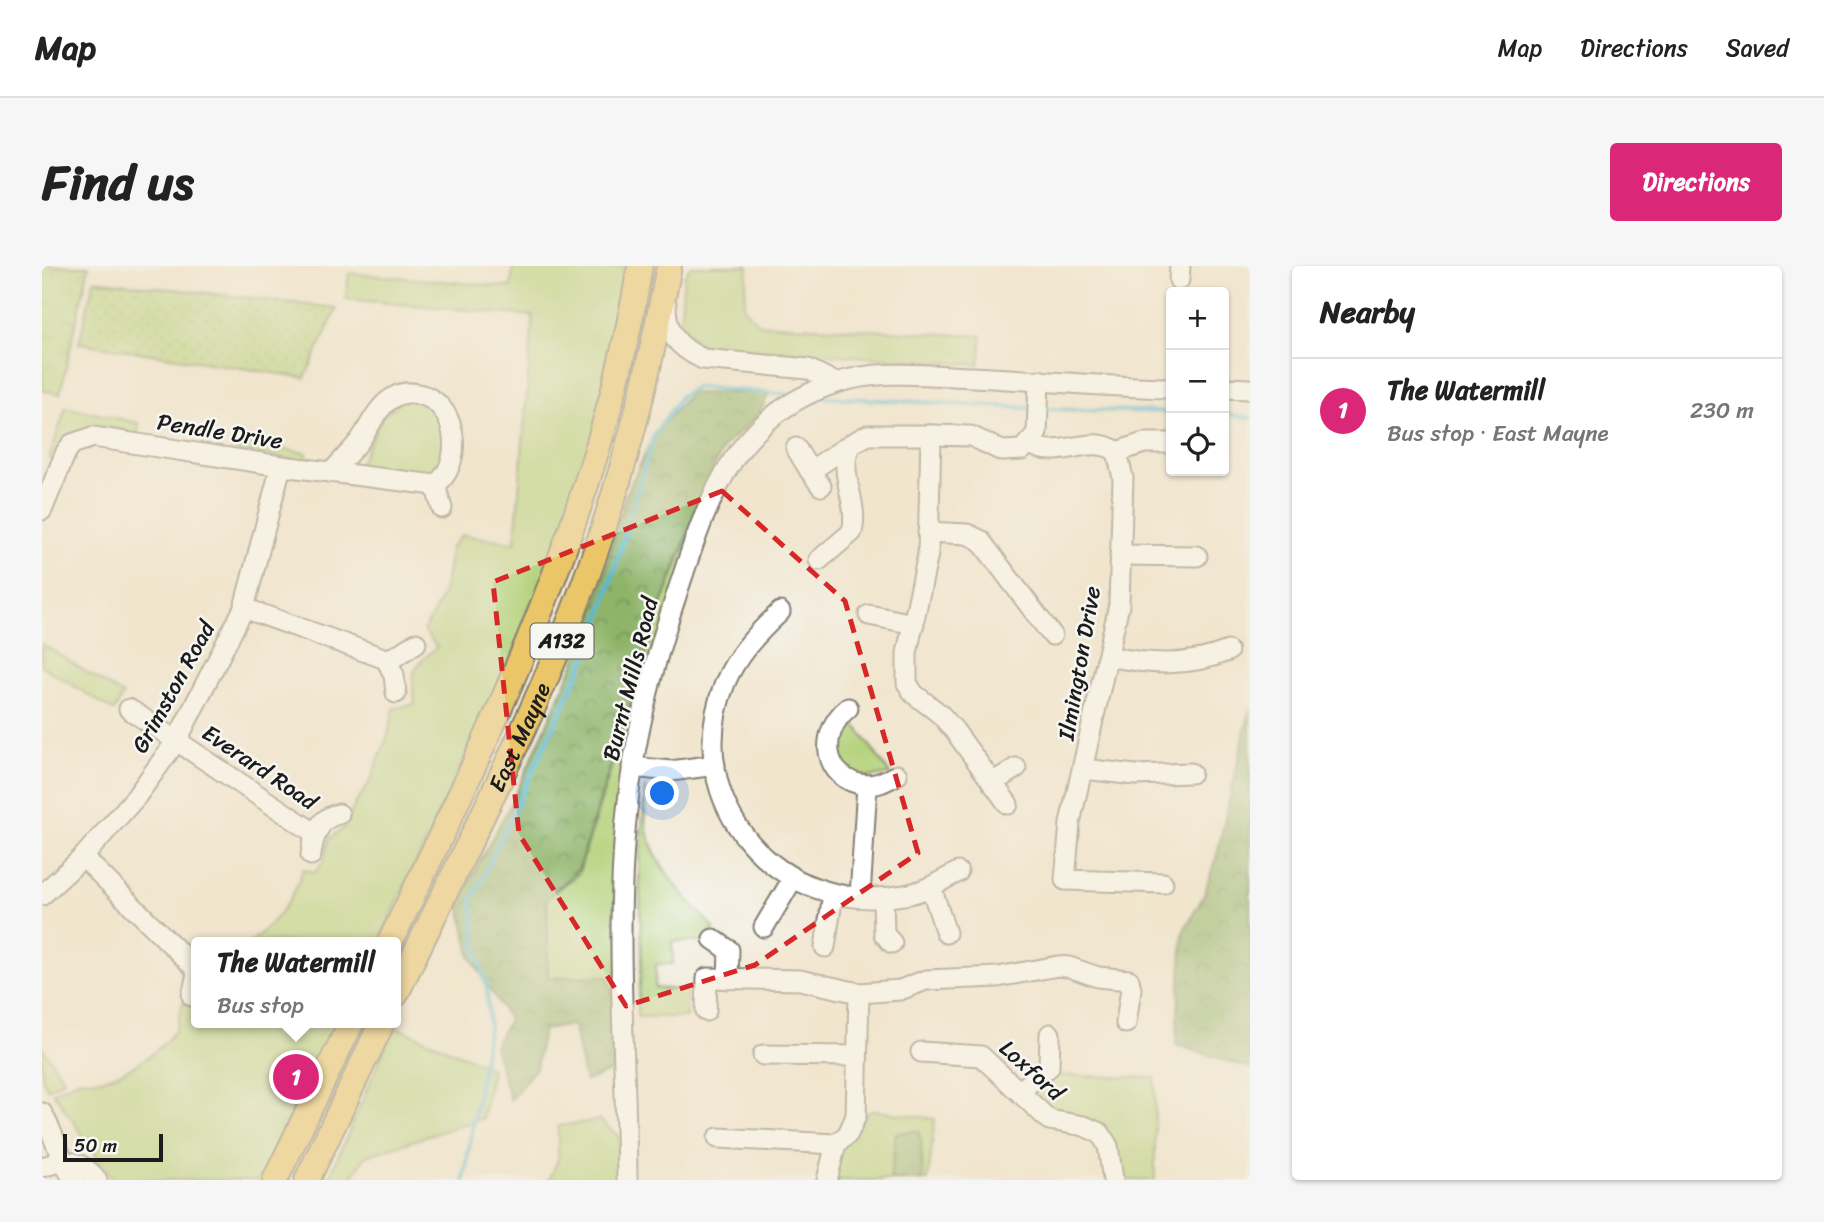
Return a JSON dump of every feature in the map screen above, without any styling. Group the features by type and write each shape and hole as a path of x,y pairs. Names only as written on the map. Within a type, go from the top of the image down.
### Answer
{"main road":[{"name":"East Mayne","path":"392,937 523,660 564,557 611,403 640,266"},
{"name":"East Mayne","path":"401,983 550,668 587,576 638,412 669,267"},
{"path":"275,1180 349,1028"},
{"path":"307,1180 380,1028"}],"street":[{"path":"669,267 666,321 678,344 688,352 704,359 808,369 836,383"},
{"name":"Burnt Mills Road","path":"627,1180 623,903 624,845 632,767 656,660 702,517 730,462 760,427 782,409 807,394 836,383 902,374 1166,388"},
{"path":"796,448 816,478 851,444 868,435 971,436 1002,451 1023,450 1037,433 1039,380"},
{"path":"1229,388 1250,389"},
{"path":"333,471 358,444 382,406 397,395 408,392 437,401 453,425 449,466 441,481 435,485 442,508"},
{"path":"931,435 925,577 905,663 907,684 914,694 947,722 1008,804"},
{"name":"Pendle Drive","path":"42,510 66,452 80,440 93,437 281,466 435,485"},
{"path":"1030,444 1056,452 1100,444 1117,452 1144,443 1166,443"},
{"path":"819,560 852,532 853,509 844,462 851,444"},
{"name":"Ilmington Drive","path":"1117,452 1123,478 1119,605 1070,823 1065,880 1163,883"},
{"name":"Grimston Road","path":"42,895 83,857 136,797 177,740 244,608 281,466"},
{"path":"928,532 968,534 980,540 1052,635"},
{"path":"1120,555 1197,556"},
{"path":"244,608 386,659 416,643"},
{"path":"780,612 752,639 726,682 715,728 715,765 724,800 736,825 762,857 792,880 833,894 883,898 906,895 931,887 957,872"},
{"path":"869,615 914,624"},
{"path":"1108,656 1143,664 1201,662 1228,651"},
{"path":"386,659 394,675 396,694"},
{"path":"848,708 835,718 829,731 829,752 839,772 850,781 867,786 897,775"},
{"name":"Everard Road","path":"128,709 316,834"},
{"path":"632,767 671,771 715,765"},
{"path":"992,783 1016,768"},
{"path":"1084,769 1135,775 1191,773"},
{"path":"860,897 867,786"},
{"path":"311,855 316,834 327,818 339,814"},
{"path":"83,857 191,965"},
{"path":"764,927 792,880"},
{"path":"931,887 946,933"},
{"path":"825,947 833,894"},
{"path":"883,898 884,934 892,943"},
{"path":"713,939 729,950 728,979"},
{"path":"706,1011 707,978 800,980 859,993 900,990 926,980 980,978 1058,966 1069,967 1098,978 1126,978 1131,989 1126,1023"},
{"path":"827,1180 835,1144 848,1134 856,1116 859,993"},
{"path":"1020,1091 1049,1068 1050,1034"},
{"name":"Loxford","path":"921,1052 981,1056 1049,1120 1084,1126 1100,1133 1108,1146 1113,1180"},
{"path":"763,1055 856,1056"},
{"path":"42,1113 58,1141 60,1172"},
{"path":"718,1138 835,1144"},
{"path":"60,1172 82,1164 97,1180"},
{"path":"42,1167 75,1180"}],"highlighted area":[{"path":"722,491 845,601 918,853 755,965 626,1006 519,834 493,582"}],"green space":[{"path":"42,266 89,266 60,394 42,390"},
{"path":"513,266 623,266 622,276 631,278 585,471 549,577 381,937 256,937 283,910 303,869 315,872 324,860 329,839 345,827 355,804 369,784 388,735 394,708 415,704 415,671 437,647 423,630 443,591 450,548 462,535 515,542 533,316 346,299 349,273 511,287"},
{"path":"690,266 748,266 744,308 759,324 982,336 979,365 700,345 680,322 684,277"},
{"path":"94,280 337,308 305,378 79,343"},
{"path":"690,393 769,393 758,416 724,446 703,491 656,621 578,870 547,898 548,978 607,976 624,1030 614,1070 585,1082 573,1025 543,1030 536,1068 510,1100 494,1046 509,1020 470,956 459,899 513,800 587,635 626,494 654,435"},
{"path":"406,397 434,406 445,444 442,461 437,469 429,479 357,468 383,416"},
{"path":"66,407 139,423 138,435 112,428 89,426 56,460 49,459"},
{"path":"232,441 307,453 306,462 231,450"},
{"path":"704,499 629,747 619,1014 607,976 548,978 547,898 579,873 658,614"},
{"path":"42,644 123,695 114,711 42,666"},
{"path":"1250,708 1250,1068 1176,1045 1183,932 1204,895 1217,854"},
{"path":"847,713 890,774 862,777 843,769 839,761 837,741"},
{"path":"645,786 646,825 657,857 685,897 715,929 701,942 672,941 673,964 656,964 655,988 686,990 686,1017 637,1017 642,960 639,866"},
{"path":"183,1002 191,1004 191,1028 339,1028 319,1068 303,1088 280,1134 274,1161 264,1180 113,1180 53,1092 80,1079 92,1080 118,1074 144,1060 165,1042 178,1022"},
{"path":"393,1028 492,1068 483,1118 366,1156 350,1180 328,1180"},
{"path":"42,1047 64,1080 48,1089 42,1079"},
{"path":"1048,1075 1155,1078 1155,1180 1117,1180 1113,1146 1056,1114 1028,1090"},
{"path":"872,1110 935,1119 928,1180 834,1180 837,1160 845,1140 856,1123"},
{"path":"600,1120 619,1137 619,1180 549,1180 558,1160 558,1126"},
{"path":"918,1131 921,1139 923,1180 890,1180 896,1133"}],"waterway":[{"path":"464,1180 489,1025 487,988 476,950 472,900 593,642 654,435 681,396 696,387 794,395"},
{"path":"824,397 1032,408"},
{"path":"1044,409 1166,412"},
{"path":"1229,415 1250,418"}],"place":[{"name":"The Watermill","path":"296,1077"}]}
